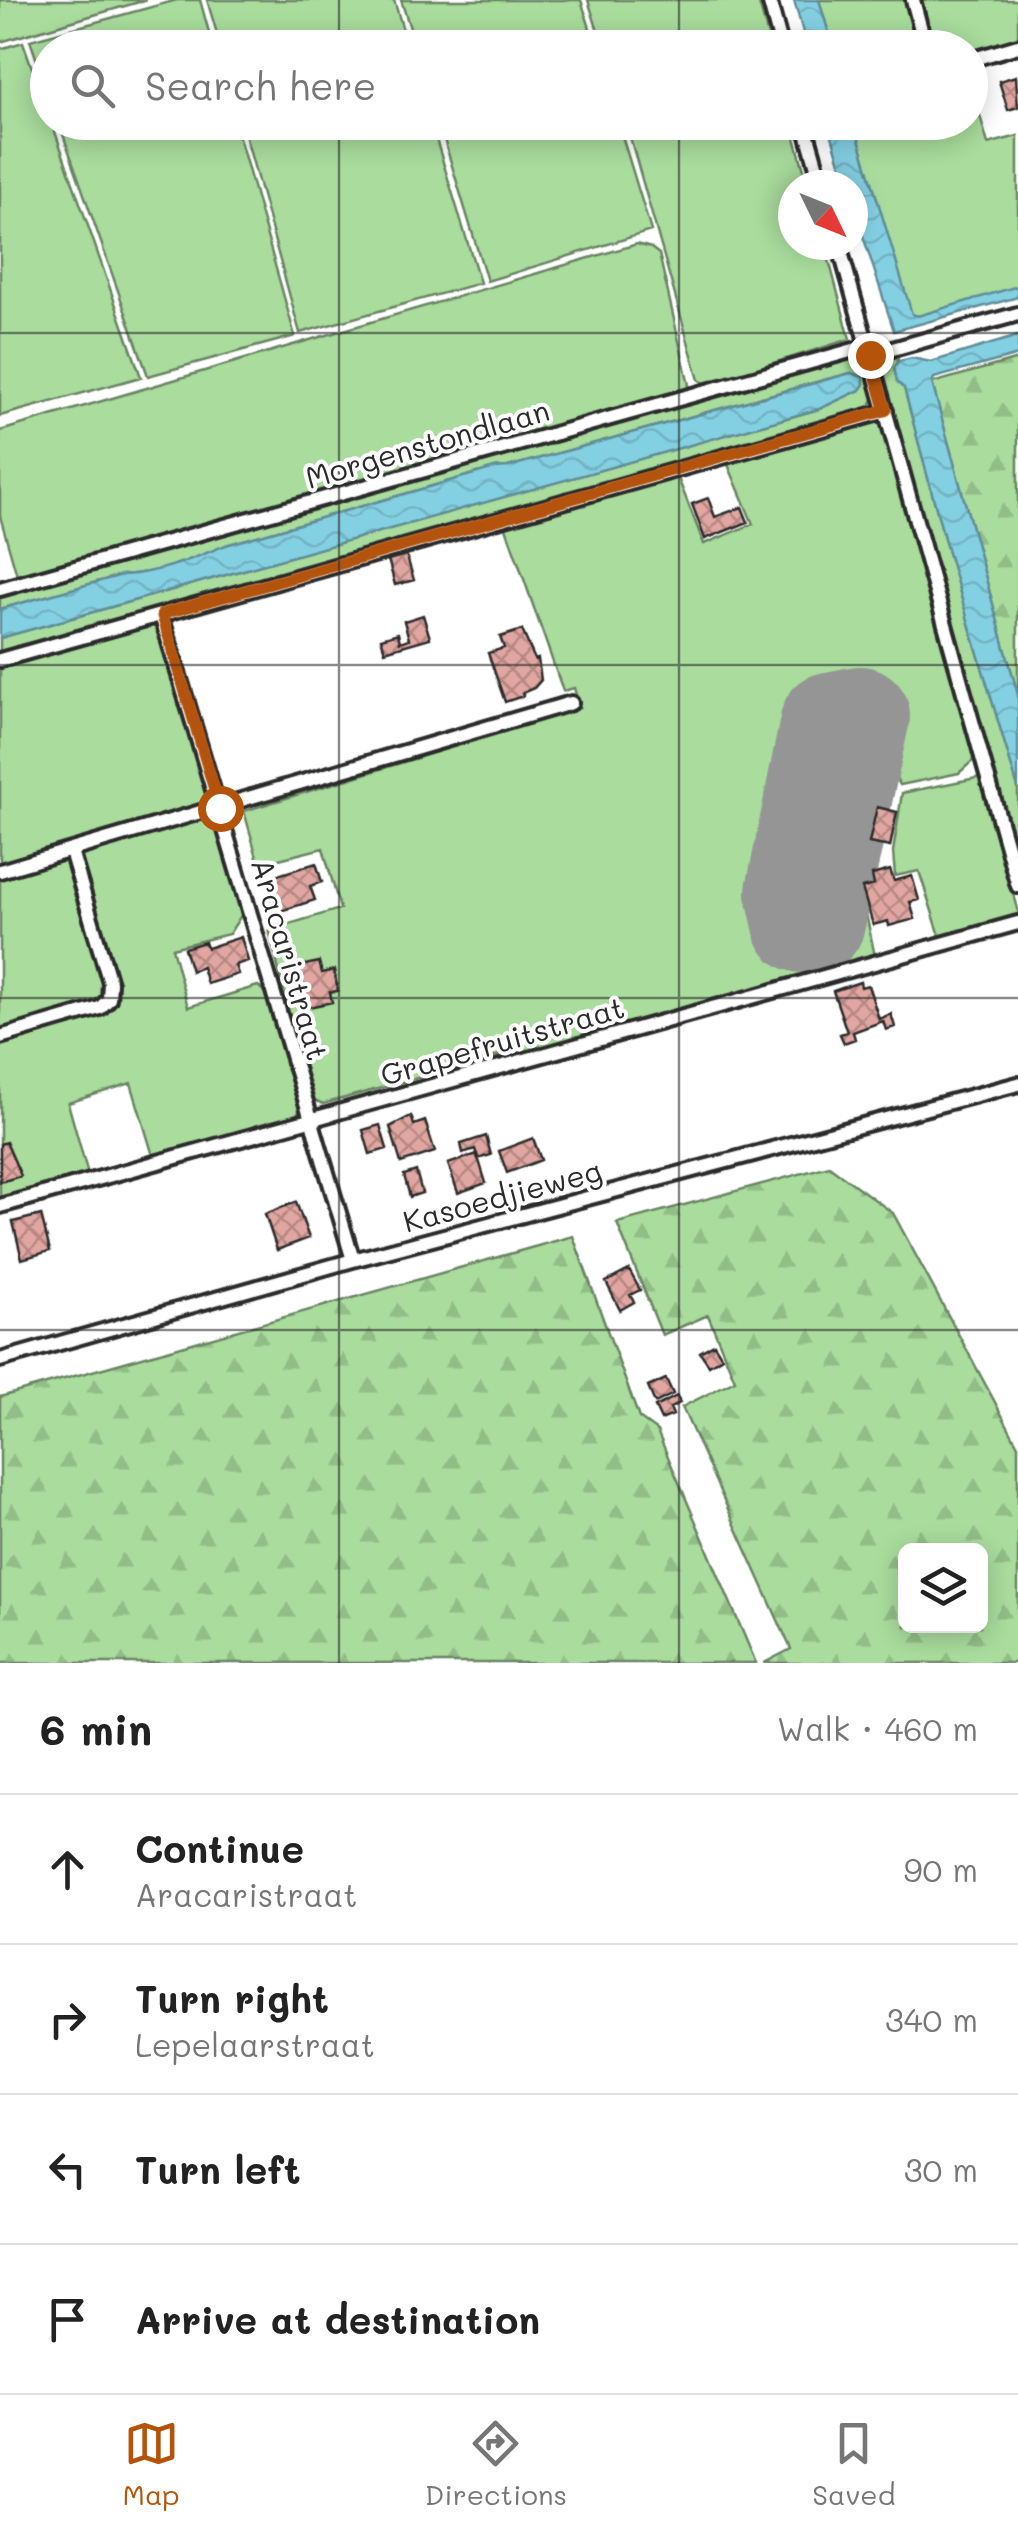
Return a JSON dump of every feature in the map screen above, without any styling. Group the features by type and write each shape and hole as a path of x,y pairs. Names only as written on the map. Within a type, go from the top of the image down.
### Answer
{"street":[{"path":"769,0 777,30"},
{"path":"913,0 921,30"},
{"path":"988,55 1018,46"},
{"path":"809,140 818,170"},
{"path":"843,260 1018,886"},
{"name":"Morgenstondlaan","path":"0,590 869,351 1018,314"},
{"path":"0,660 886,410"},
{"name":"Aracaristraat","path":"162,614 353,1260"},
{"path":"0,871 571,703"},
{"path":"0,1037 100,1008 108,999 110,983 72,852"},
{"name":"Grapefruitstraat","path":"0,1206 1018,923"},
{"name":"Kasoedjieweg","path":"0,1360 353,1260 1018,1084"}],"green space":[{"path":"0,0 146,0 30,30 30,33 0,42"},
{"path":"177,0 200,0 208,30 67,30"},
{"path":"207,0 394,0 403,30 216,30"},
{"path":"401,0 581,0 591,30 411,30"},
{"path":"588,0 758,0 766,30 598,30"},
{"path":"819,0 908,0 917,30 828,30"},
{"path":"918,0 1018,0 1018,39 988,49 988,30 926,30"},
{"path":"23,42 30,62 30,140 58,140 141,377 0,416 0,49"},
{"path":"1018,136 1018,287 918,316 911,314 859,140 987,140 988,144"},
{"path":"65,140 240,140 295,336 148,376"},
{"path":"247,140 436,140 480,283 300,333"},
{"path":"444,140 623,140 651,231 487,281"},
{"path":"631,140 796,140 804,170 778,170 778,260 829,260 850,339 707,384 699,380"},
{"path":"637,244 659,254 689,385 685,392 18,579 0,516 0,431"},
{"path":"897,356 898,380 904,388 1018,788 1018,868 886,390 881,368 890,357"},
{"path":"854,358 865,365 875,395 869,408 856,413 0,654 0,638 819,409 860,390 851,373 495,468 226,545 162,569 122,575 0,609 0,594"},
{"path":"1018,359 1018,695 932,383"},
{"path":"876,418 884,424 978,756 959,773 900,785 894,774 850,777 864,713 828,721 793,893 801,927 818,926 826,886 859,881 875,956 516,1058 512,1052 323,1104 310,1098 269,930 340,909 323,848 259,864 244,811 580,708 574,688 563,691 504,522 676,473 704,544 753,524 727,462"},
{"path":"150,625 161,630 209,791 208,801 201,809 0,865 0,664"},
{"path":"981,777 1018,919 941,939 919,871 895,876 893,852 902,793"},
{"path":"203,818 216,822 242,914 229,934 172,948 188,1007 258,986 271,998 299,1111 292,1121 154,1159 131,1083 68,1103 89,1178 0,1203 0,1042 105,1013 118,997 78,854"},
{"path":"70,858 107,984 98,1004 0,1031 0,877"},
{"path":"829,1166 893,1213 1018,1445 1018,1663 764,1663 791,1649 682,1407 735,1380 708,1315 662,1335 617,1223"},
{"path":"573,1236 639,1418 657,1431 756,1663 0,1663 0,1397"}],"water":[{"path":"794,0 819,0 828,30 802,30"},
{"path":"833,140 859,140 912,314 918,316 1018,286 1018,297 894,331 868,251 868,170 842,170"},
{"path":"1018,336 1018,355 934,378 932,383 1018,695 1018,788 904,388 897,382 894,368 899,361 912,358 931,362"},
{"path":"851,373 863,377 860,390 819,409 0,638 0,609 122,575 162,569 226,545 495,468"}],"building":[{"path":"1016,76 1018,107 1008,110 999,81"},
{"path":"708,498 715,517 742,507 748,522 705,539 692,504"},
{"path":"406,554 414,580 395,585 388,559"},
{"path":"423,615 430,638 385,651 381,638 398,633 400,642 409,639 404,621"},
{"path":"522,630 535,660 538,659 541,680 523,696 505,702 488,653 504,648 500,637"},
{"path":"877,807 897,812 890,847 869,843"},
{"path":"316,863 322,882 310,886 315,900 268,915 263,898 270,896 265,879"},
{"path":"890,870 894,881 912,876 919,900 910,902 915,919 889,926 888,921 873,925 862,888 874,885 872,875"},
{"path":"241,937 248,961 235,965 238,974 207,984 202,967 191,971 184,948 205,942 207,948"},
{"path":"319,962 322,973 334,970 338,991 330,992 332,1002 304,1008 296,967"},
{"path":"860,982 861,987 868,985 879,1019 891,1014 895,1027 886,1030 883,1021 853,1032 855,1039 844,1043 840,1034 847,1032 833,991"},
{"path":"411,1116 414,1125 425,1121 435,1152 401,1163 390,1127"},
{"path":"380,1125 387,1149 370,1154 363,1130"},
{"path":"486,1136 491,1155 478,1159 475,1149 463,1153 461,1144"},
{"path":"533,1138 541,1160 507,1173 499,1151"},
{"path":"6,1142 21,1176 0,1182 0,1144"},
{"path":"477,1154 486,1183 458,1193 448,1164"},
{"path":"416,1171 422,1193 410,1197 404,1175"},
{"path":"296,1202 309,1238 277,1250 265,1214"},
{"path":"41,1215 50,1251 22,1259 13,1222"},
{"path":"629,1270 640,1290 630,1295 634,1302 620,1310 606,1282"},
{"path":"714,1344 722,1357 709,1365 700,1352"},
{"path":"666,1379 673,1394 655,1403 648,1387"},
{"path":"677,1396 680,1403 670,1408 673,1415 661,1420 655,1407"}],"runway":[{"path":"860,716 815,922 803,923 796,892 830,722 860,716"}],"route":[{"path":"220,808 162,614 886,410 870,355"}]}
